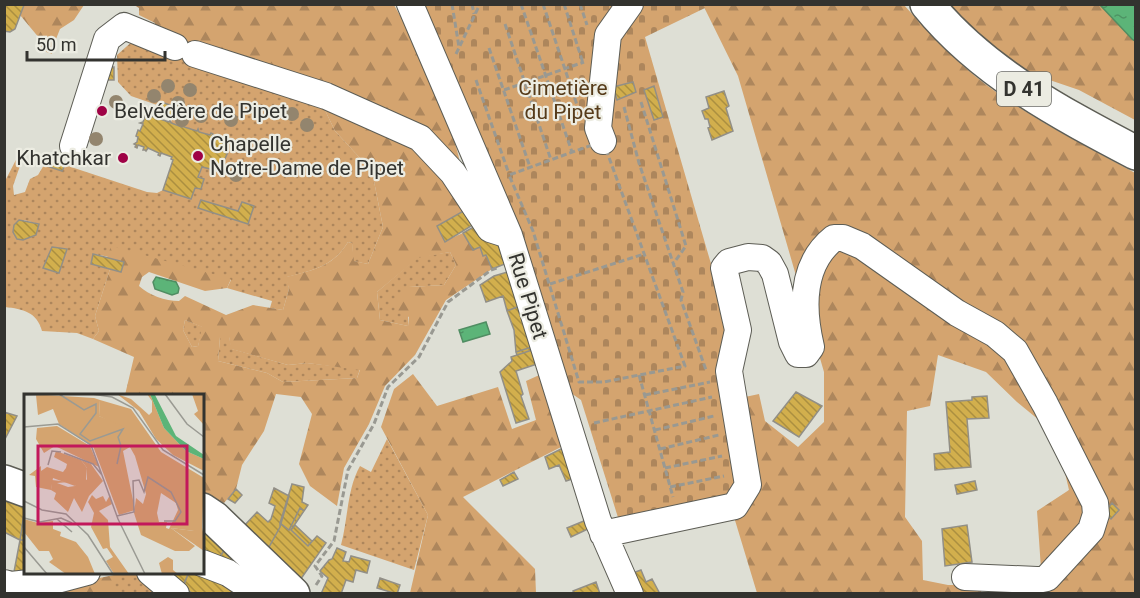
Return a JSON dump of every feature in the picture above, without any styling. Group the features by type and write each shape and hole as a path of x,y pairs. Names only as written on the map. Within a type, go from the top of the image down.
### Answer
{"main road":[{"name":"D 41","path":"927,4 986,63 1065,116 1136,153"},
{"path":"4,482 24,489"},
{"path":"204,511 214,518 293,594"}],"street":[{"name":"Rue Pipet","path":"410,4 509,235 603,534 630,594"},
{"path":"590,144 598,128 594,58 630,4"},
{"path":"73,146 107,39 124,26 185,50 326,96 420,138 453,172 490,229 509,235"},
{"path":"603,534 735,506 748,485 729,371 738,330 724,268 729,262 748,256 762,258 770,263 775,274 792,342 798,354 806,354 811,347 804,300 807,281 819,253 834,238 843,238 862,246 957,313 994,334 1015,351 1085,480 1095,503 1096,514 1091,530 1047,578 1037,580 965,577"},
{"path":"204,564 228,573 260,594"},
{"path":"4,583 11,585 82,574"},
{"path":"151,574 176,594"}],"path":[{"path":"452,4 460,48"},
{"path":"472,4 475,16"},
{"path":"455,56 480,4"},
{"path":"521,4 572,152"},
{"path":"543,4 580,114"},
{"path":"564,4 594,58"},
{"path":"580,4 587,25"},
{"path":"505,24 551,160"},
{"path":"489,48 530,167"},
{"path":"504,90 594,58"},
{"path":"585,70 594,58"},
{"path":"476,80 509,175 532,231 579,382 604,382 685,366 644,254 590,144 509,175"},
{"path":"641,102 686,246 673,264"},
{"path":"624,107 639,163 683,292 681,300 710,382 645,395"},
{"path":"550,285 644,254"},
{"path":"310,594 321,576 315,566 334,541 348,470 374,424 388,387 419,357 448,302 491,270 518,263"},
{"path":"639,375 675,505"},
{"path":"594,423 716,396"},
{"path":"655,430 716,416"},
{"path":"660,448 730,432"},
{"path":"665,468 722,456"},
{"path":"670,487 726,475"}],"green space":[{"path":"23,5 84,5 74,20 60,29 52,54 41,50 40,39 20,15"},
{"path":"134,5 394,5 423,65 457,148 460,164 197,47 155,31 155,23 139,15 139,8"},
{"name":"Cimetière du Pipet","path":"420,5 703,5 705,8 645,37 732,336 743,488 731,503 621,527 581,400 571,393"},
{"path":"703,5 904,5 929,33 993,90 1053,128 1135,173 1135,593 1028,593 1041,569 1037,511 1069,490 1056,434 1017,402 986,372 938,355 930,406 907,411 905,517 922,541 923,580 948,585 982,585 981,593 757,593 734,517 750,504 759,472 745,397 759,394 765,421 798,447 824,422 824,372 738,76"},
{"path":"947,5 1100,5 1135,41 1135,120 1079,90 1029,73 1007,58"},
{"path":"135,39 323,106 335,131 372,171 383,227 368,264 353,261 352,243 348,242 329,262 287,277 289,289 283,310 270,308 272,301 227,288 231,280 94,254 91,264 110,269 95,316 99,331 93,339 77,333 42,331 33,316 18,309 5,307 5,181 18,156 21,163 13,186 14,195 25,192 30,179 38,175 44,165 62,171 65,165 147,192 157,193 163,190 191,199 202,167 221,140 171,123 172,118 160,106 131,96 118,82 117,55","holes":["24,220 39,224 36,235 32,237 13,232","52,247 67,249 58,273 43,268"]},
{"path":"323,106 362,120 420,152 467,209 445,241 463,233 473,249 480,247 492,269 446,300 415,355 385,386 369,424 344,468 337,506 310,486 299,464 312,414 301,397 276,394 264,431 242,465 236,489 224,503 204,493 204,394 125,394 134,357 93,339 99,331 95,316 110,269 120,272 124,263 107,258 111,246 231,279 227,288 205,291 149,272 142,277 139,286 152,295 179,301 185,296 226,315 253,305 283,310 289,289 286,277 322,266 336,257 348,242 352,243 354,261 368,264 383,227 372,171 335,131","holes":["450,252 456,265 444,285 409,287 394,301 396,311 409,317 408,326 380,320 377,292 418,258","185,320 202,327 198,346 192,347 183,330","220,337 229,337 231,349 288,365 307,363 360,370 357,378 283,382 267,373 218,361"]},
{"path":"450,252 456,265 444,285 409,287 408,326 380,320 377,292 418,257"},
{"path":"185,320 203,327 198,346 192,347 183,330"},
{"path":"220,337 229,337 232,349 288,365 307,363 360,369 357,378 283,382 267,373 218,361"},
{"path":"546,372 567,444 463,497 535,569 536,593 410,593 428,515 381,427 394,389 413,374 437,406 498,387 512,429 536,420 526,381"},
{"path":"387,439 428,515 414,570 341,545 350,494 356,475 360,466 371,472"},
{"path":"148,574 172,594 114,594 114,575"},
{"path":"114,575 114,593 5,594 60,586"}],"water":[{"path":"1100,5 1135,5 1135,41 1132,39"},
{"path":"156,277 176,282 179,288 178,293 172,295 155,289 153,282"},
{"path":"486,322 490,334 463,342 459,330"}],"building":[{"path":"4,4 24,5 15,29 10,32 4,31"},
{"path":"108,67 114,67 114,80 108,80"},
{"path":"633,82 636,92 617,100 613,87"},
{"path":"654,86 663,117 654,120 644,90"},
{"path":"724,91 733,131 712,140 708,119 705,119 702,111 709,108 706,97"},
{"path":"161,102 176,107 172,118 158,113"},
{"name":"Chapelle Notre-Dame de Pipet","path":"146,113 169,122 170,120 171,123 182,127 183,124 184,127 197,131 198,129 199,132 210,135 211,133 212,136 221,138 228,152 224,165 221,164 211,172 210,169 202,167 198,177 204,179 201,189 195,188 191,199 163,190 172,157 161,153 160,156 159,153 148,148 146,151 143,150 144,147 138,145 137,148 135,147 138,130 140,131 143,124 140,123 143,122 145,117 143,116"},
{"path":"46,159 65,165 62,171 44,165"},
{"path":"201,200 238,211 242,202 254,206 248,224 198,208"},
{"path":"467,209 476,223 445,242 437,226"},
{"path":"19,220 39,224 36,235 23,240 17,239 13,232 14,225"},
{"path":"477,225 487,241 505,248 510,262 492,269 480,247 473,250 463,233"},
{"path":"52,247 67,249 59,273 43,268"},
{"path":"93,254 124,262 121,272 91,264"},
{"path":"511,271 522,305 507,311 503,296 486,302 480,285 494,276"},
{"path":"522,305 535,346 516,352 514,330 507,311"},
{"path":"535,346 535,349 517,355 516,352"},
{"path":"535,349 540,363 516,371 529,419 516,423 500,372 512,361 511,357"},
{"path":"796,392 822,406 799,437 773,421"},
{"path":"987,396 989,418 967,419 971,467 935,470 934,454 950,452 946,402"},
{"path":"4,412 17,416 4,441"},
{"path":"567,446 578,477 566,481 559,465 549,469 545,457"},
{"path":"514,472 518,479 503,486 500,480"},
{"path":"975,481 977,490 957,494 955,485"},
{"path":"292,484 304,487 302,502 308,505 304,511 300,508 289,530 280,523"},
{"path":"274,488 289,496 280,527 268,549 244,526 257,512 268,522 271,519 275,506 269,503"},
{"path":"236,489 242,495 235,503 228,499"},
{"path":"4,499 24,507 24,514 20,540 4,532"},
{"path":"1112,503 1119,510 1111,519 1104,513"},
{"path":"300,508 304,511 291,530 308,546 317,536 326,543 298,583 268,549 280,523 289,530"},
{"path":"24,514 24,540 20,540"},
{"path":"591,518 594,526 571,537 567,528"},
{"path":"295,525 312,541 308,546 291,530"},
{"path":"967,525 972,562 945,566 942,529"},
{"path":"204,530 225,549 217,561 204,556"},
{"path":"20,540 24,540 24,573 13,577"},
{"path":"337,548 346,552 343,561 349,562 351,556 370,561 367,573 356,570 353,582 346,580 341,594 321,594 328,578 320,571 332,559"},
{"path":"225,549 244,567 217,561"},
{"path":"641,570 646,582 652,579 660,594 639,594 630,574"},
{"path":"204,573 248,594 194,594 182,588 188,574"},
{"path":"167,574 188,574 183,587"},
{"path":"380,578 400,585 397,594 377,588"},
{"path":"596,582 600,594 574,594 573,591"}],"place":[{"name":"Belvédère de Pipet","path":"102,111"},
{"name":"Chapelle Notre-Dame de Pipet","path":"198,156"},
{"name":"Khatchkar","path":"123,158"}]}
